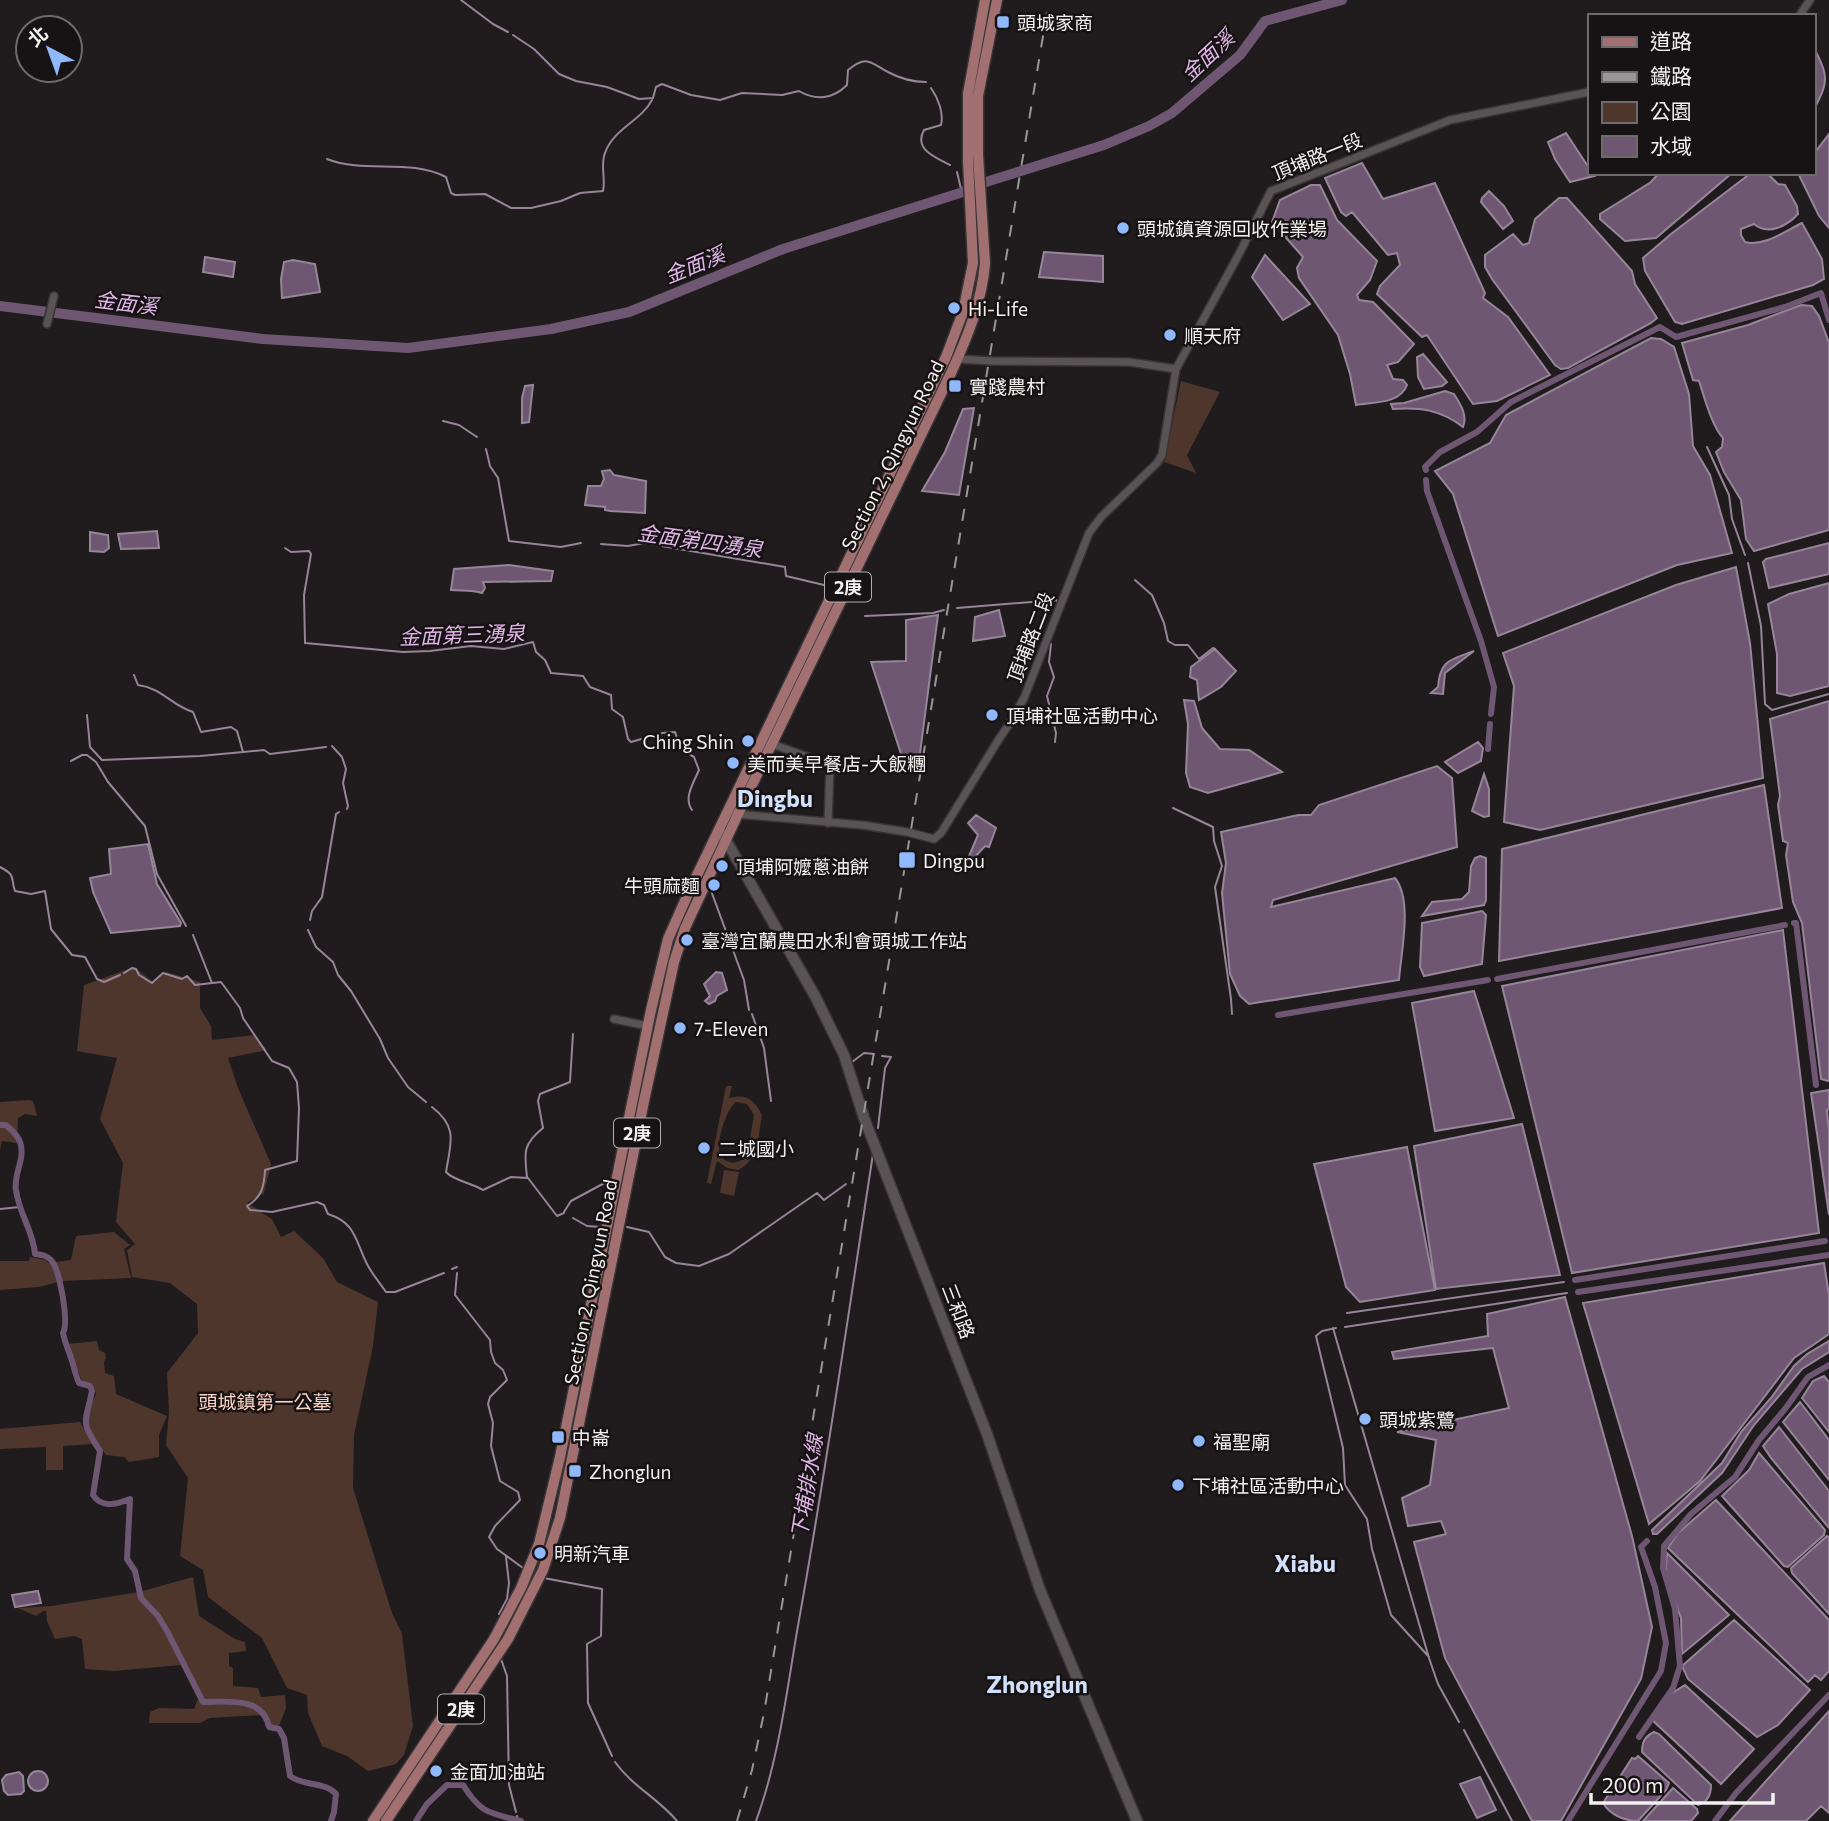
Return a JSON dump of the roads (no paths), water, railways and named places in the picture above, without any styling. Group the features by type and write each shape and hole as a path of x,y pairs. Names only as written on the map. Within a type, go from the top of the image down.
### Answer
{"main road":[{"name":"2庚","path":"976,203 969,168 968,94 985,0"},
{"name":"2庚","path":"976,203 978,96 997,0"},
{"name":"Section 2, Qingyun Road","path":"373,1821 494,1639 531,1565 552,1495 674,962 685,928 952,358 971,283 976,203"},
{"name":"Section 2, Qingyun Road","path":"386,1821 505,1644 543,1570 560,1518 642,1101 648,1026 668,939 725,814 952,358"},
{"name":"三和路","path":"719,827 815,996 844,1055 864,1118 1004,1479 1040,1590 1137,1821"}],"street":[{"name":"頂埔路一段","path":"1176,369 1271,191 1456,118 1588,92"},
{"path":"47,324 54,296"},
{"path":"952,358 1129,362 1176,369"},
{"name":"頂埔路二段","path":"725,814 906,832 934,839 941,833 1013,720 1024,698 1089,533 1101,517 1162,455 1176,369"},
{"path":"772,744 830,765 828,823"},
{"path":"614,1019 648,1026"}],"water":[{"path":"1815,50 1824,72 1822,93 1815,107"},
{"path":"1566,133 1588,166 1588,175 1594,176 1570,182 1548,142"},
{"path":"1829,134 1829,228 1819,216 1799,175 1815,175 1815,152"},
{"path":"1362,163 1383,199 1435,183 1485,293 1483,298 1508,317 1550,375 1497,401 1473,404 1427,335 1422,337 1377,294 1380,286 1400,265 1397,253 1388,255 1352,212 1346,216 1341,212 1325,178"},
{"path":"1657,175 1730,175 1656,238 1625,241 1600,219 1600,214 1651,182"},
{"path":"1748,175 1769,175 1778,184 1785,185 1797,206 1798,214 1777,228 1759,228 1754,224 1741,229 1741,235 1745,242 1760,242 1802,223 1822,259 1824,279 1813,285 1682,324 1675,322 1645,271 1643,258"},
{"path":"1311,185 1320,185 1337,220 1377,261 1370,280 1357,295 1359,300 1373,302 1414,344 1398,362 1387,365 1393,379 1403,380 1407,385 1399,396 1393,399 1356,405 1338,335 1299,278 1297,268 1303,257 1272,222 1280,200"},
{"path":"1489,191 1504,206 1513,221 1503,229 1481,202"},
{"path":"1559,198 1567,198 1632,271 1635,284 1657,318 1568,368 1561,369 1555,365 1485,267 1485,255 1513,234 1523,245 1529,243 1535,219"},
{"path":"1044,252 1103,256 1103,282 1039,277"},
{"path":"1265,255 1310,304 1283,320 1252,277"},
{"path":"205,257 235,262 233,277 203,272"},
{"path":"293,260 315,264 320,292 282,298 284,262"},
{"path":"1801,305 1812,306 1819,316 1829,343 1829,530 1754,551 1746,539 1741,500 1724,472 1716,452 1722,447 1723,438 1712,419 1699,381 1693,380 1682,343 1748,325"},
{"path":"1651,338 1661,339 1674,347 1689,394 1693,446 1710,475 1732,553 1677,565 1498,636 1453,494 1435,471 1490,443 1506,415"},
{"path":"1423,354 1447,382 1442,386 1424,389 1418,377 1417,357"},
{"path":"533,385 529,422 522,423 525,386"},
{"path":"1445,391 1454,394 1461,406 1465,418 1463,427 1438,413 1421,409 1393,409 1391,404 1404,403"},
{"path":"974,408 959,495 922,491 945,452 963,409"},
{"path":"610,470 614,475 646,481 645,513 610,511 605,510 605,507 585,505 588,486 601,486 604,479 602,471"},
{"path":"157,531 159,548 121,549 118,534"},
{"path":"90,532 108,535 109,548 104,552 90,551"},
{"path":"1829,543 1829,574 1769,588 1763,562 1766,559"},
{"path":"509,565 553,571 551,581 483,582 485,588 482,593 451,590 454,569"},
{"path":"1736,567 1750,643 1763,778 1540,830 1504,822 1514,686 1503,653 1676,585"},
{"path":"1829,583 1829,686 1790,696 1777,693 1777,654 1768,604 1789,594"},
{"path":"999,610 1005,636 973,641 975,617"},
{"path":"938,615 919,761 903,760 871,662 906,661 906,620"},
{"path":"1215,649 1236,671 1221,687 1199,700 1197,680 1190,677 1191,667"},
{"path":"1474,651 1445,673 1443,694 1431,693 1438,687 1441,671 1448,662"},
{"path":"1184,700 1194,701 1202,728 1220,749 1249,750 1282,772 1208,793 1190,787 1186,773 1188,724"},
{"path":"1829,701 1828,1081 1821,1079 1802,923 1793,902 1786,855 1788,843 1783,841 1770,719"},
{"path":"1478,742 1483,748 1481,761 1458,773 1445,762"},
{"path":"1437,766 1452,778 1457,847 1273,900 1271,907 1395,878 1405,913 1399,980 1249,1004 1240,996 1230,974 1222,893 1226,863 1221,832 1298,815 1311,815 1319,805"},
{"path":"1484,774 1489,789 1489,816 1484,817 1472,811"},
{"path":"1764,785 1782,908 1499,961 1502,849"},
{"path":"976,815 996,828 989,847 985,846 974,858 969,856 978,835 968,823"},
{"path":"148,844 157,884 181,923 180,926 111,933 93,892 90,878 111,874 109,849"},
{"path":"1475,858 1486,858 1484,905 1422,916 1432,902 1462,899 1469,892 1471,866"},
{"path":"1482,911 1486,915 1482,964 1424,976 1420,967 1422,923"},
{"path":"1783,930 1819,1233 1572,1273 1502,986"},
{"path":"716,972 722,973 727,990 709,1004 705,1001 710,996 704,984"},
{"path":"1474,991 1514,1118 1435,1131 1412,1003"},
{"path":"1829,1090 1827,1111 1829,1215 1811,1093"},
{"path":"1522,1124 1560,1275 1436,1289 1414,1146"},
{"path":"1407,1147 1435,1290 1360,1302 1346,1287 1314,1164"},
{"path":"1824,1263 1829,1295 1829,1334 1794,1358 1700,1481 1649,1524 1583,1303"},
{"path":"1565,1297 1632,1536 1652,1627 1641,1679 1561,1821 1532,1821 1445,1658 1414,1542 1446,1534 1441,1521 1408,1526 1402,1498 1430,1485 1436,1440 1397,1432 1509,1408 1493,1348 1394,1359 1392,1352 1488,1336 1487,1314"},
{"path":"1829,1341 1829,1352 1802,1369 1754,1425 1722,1473 1657,1534 1653,1534 1652,1530 1722,1463 1741,1432 1771,1398 1794,1366 1807,1354"},
{"path":"1824,1376 1829,1382 1829,1432 1802,1398 1813,1381"},
{"path":"1800,1402 1829,1440 1829,1480 1783,1422"},
{"path":"1779,1427 1829,1491 1829,1528 1763,1446"},
{"path":"1759,1453 1825,1530 1824,1535 1788,1567 1784,1566 1722,1496 1749,1470"},
{"path":"1716,1500 1829,1620 1829,1671 1821,1680 1815,1675 1808,1682 1668,1548 1678,1533"},
{"path":"1827,1536 1829,1614 1792,1573 1791,1568"},
{"path":"1667,1553 1729,1615 1682,1654 1681,1618 1665,1577"},
{"path":"38,1591 41,1603 15,1607 12,1595"},
{"path":"1734,1620 1810,1690 1778,1725 1757,1737 1688,1679 1682,1666"},
{"path":"1685,1685 1754,1749 1721,1784 1651,1719 1666,1697"},
{"path":"1829,1711 1829,1813 1821,1806 1806,1821 1730,1821"},
{"path":"1654,1732 1711,1785 1707,1800 1698,1805 1642,1752 1648,1735"},
{"path":"1638,1756 1669,1783 1666,1790 1638,1821 1618,1816 1603,1803 1632,1758"},
{"path":"38,1771 45,1774 48,1781 45,1788 38,1791 31,1788 28,1781 31,1774"},
{"path":"19,1772 23,1776 24,1791 21,1794 8,1795 4,1791 2,1780 6,1775"},
{"path":"1480,1777 1496,1810 1477,1818 1460,1784"},
{"path":"1673,1788 1697,1809 1698,1813 1691,1821 1643,1821"}],"waterway":[{"path":"461,0 508,32"},
{"name":"金面溪","path":"0,306 263,339 408,348 551,329 629,312 783,249 1104,145 1149,126 1172,113 1240,55 1265,21 1342,0"},
{"path":"513,35 534,49 559,74 639,99 653,98 656,87 662,84 691,95 720,100 742,93 782,95 799,91 818,97 830,96 847,85 848,70 865,61 901,78 926,82"},
{"path":"931,88 940,106 941,125 924,130 922,143 933,156 950,165"},
{"path":"327,159 356,165 432,171 446,177 451,193 455,195 485,194 511,208 531,208 580,193 603,191 603,162 609,145 652,100"},
{"path":"957,172 962,193"},
{"path":"1426,470 1425,467 1440,452 1477,432 1511,402 1660,327 1676,337 1785,307 1821,293 1829,320"},
{"name":"金面第四湧泉","path":"443,421 459,425 477,437"},
{"path":"1707,447 1729,495 1732,519 1745,555"},
{"name":"金面第四湧泉","path":"486,449 490,466 498,478 509,541 561,547 581,543"},
{"path":"1426,480 1427,491 1481,641 1494,687 1491,714"},
{"name":"金面第四湧泉","path":"601,544 628,546 644,543 785,567 786,576 828,588"},
{"name":"金面第三湧泉","path":"285,548 291,552 309,551 311,554 304,595 305,643 403,652 471,646 504,649 533,642 536,652 545,660 551,673 583,676 590,687 611,695 612,709 623,717 631,742 675,732 682,747 694,757 699,770 689,795 692,810"},
{"path":"1748,563 1761,626 1765,704 1772,710 1829,694"},
{"path":"1135,580 1152,595 1164,623 1168,641 1175,645 1188,645 1199,659 1215,649"},
{"name":"金面第四湧泉","path":"957,608 1056,600 1058,602"},
{"name":"金面第四湧泉","path":"865,616 933,613 944,610"},
{"name":"金面第四湧泉","path":"1051,644 1049,662 1054,677 1047,696 1056,733 1055,742"},
{"path":"134,675 138,685 154,690 193,712 201,732 231,727 237,731 243,752 264,750 270,754 326,747"},
{"path":"87,715 90,747 102,760 243,752"},
{"path":"1488,749 1490,724"},
{"path":"332,746 342,757 346,769 343,783 347,809"},
{"path":"71,761 87,755 96,762 108,782 145,826 157,874 186,926"},
{"name":"金面第四湧泉","path":"1173,808 1213,827 1214,841 1222,866 1215,887 1232,1014"},
{"path":"310,920 312,911 322,897 336,814 339,812"},
{"path":"0,867 11,875 15,891 31,894 45,891 51,929 72,955 85,957 97,979 104,982 120,975"},
{"name":"金面第三湧泉","path":"710,888 744,980 749,1010"},
{"path":"1794,923 1816,1085"},
{"path":"1497,979 1785,925"},
{"path":"308,930 316,947 333,962 338,975 380,1039 388,1058 408,1087 426,1102"},
{"path":"193,935 212,983"},
{"path":"124,973 132,968 136,969 139,975 152,983 163,973 182,979 187,976 195,985 221,982 272,1061 289,1068 297,1082 297,1161 265,1170 261,1191 247,1206 250,1210 272,1212 317,1202 324,1205 328,1214 349,1227 369,1268 386,1292 395,1292 444,1273"},
{"path":"1278,1015 1488,980"},
{"name":"金面第三湧泉","path":"752,1014 764,1048 771,1101"},
{"path":"527,1177 526,1149 543,1128 538,1101 540,1094 570,1082 573,1034"},
{"name":"下埔排水線","path":"852,1062 864,1053 874,1054"},
{"name":"下埔排水線","path":"878,1128 885,1068 891,1057 882,1056"},
{"path":"432,1107 449,1128 451,1144 446,1172 449,1175 483,1190 511,1177 528,1178 557,1216 564,1213"},
{"path":"0,1125 6,1125 20,1142 21,1154 16,1184 20,1207 32,1237 35,1254 51,1260 58,1274 63,1296 65,1340 79,1383 90,1386 92,1391 86,1422 100,1451 93,1495 105,1504 130,1499 127,1559 135,1571 141,1598 158,1616 167,1631 203,1702 243,1703 260,1710 269,1727 279,1729 284,1738 290,1776 302,1782 326,1787 336,1794 331,1821"},
{"name":"下埔排水線","path":"756,1821 771,1772 786,1696 873,1154"},
{"path":"564,1212 571,1201 610,1180"},
{"path":"627,1227 649,1232 665,1257 676,1263 699,1266 729,1254 817,1193 824,1200 846,1184"},
{"path":"0,1209 20,1207"},
{"path":"573,1218 587,1226 601,1227"},
{"path":"1575,1280 1825,1241"},
{"path":"1578,1292 1829,1255"},
{"path":"452,1269 457,1267"},
{"path":"457,1273 455,1295 490,1340 495,1363 503,1370 507,1380 490,1397 488,1404 493,1423 491,1446 500,1481 518,1492 520,1500 495,1526 489,1537 497,1549 523,1568"},
{"path":"1347,1313 1564,1282"},
{"path":"1345,1327 1567,1293"},
{"path":"1333,1328 1429,1658 1438,1684 1459,1722"},
{"path":"1336,1328 1322,1331 1316,1336 1343,1448 1345,1485 1367,1519 1372,1549 1391,1615 1429,1657"},
{"path":"1639,1737 1673,1688 1680,1666 1675,1609 1663,1568 1664,1546 1691,1514 1735,1477 1759,1440 1808,1377 1829,1365"},
{"path":"1568,1821 1661,1671 1666,1643 1655,1587 1641,1547 1647,1541"},
{"path":"499,1614 507,1599 509,1583 506,1557"},
{"path":"544,1578 602,1589 601,1636 587,1644 588,1703 612,1756"},
{"path":"501,1659 507,1676 509,1785 516,1812"},
{"path":"1715,1821 1736,1793 1829,1695"},
{"path":"1464,1730 1512,1821"},
{"path":"615,1762 677,1821"},
{"path":"416,1821 427,1804 447,1785 463,1785 475,1802 487,1811 521,1821"},
{"path":"517,1816 518,1820"}],"railway":[{"path":"737,1821 752,1770 764,1713 1049,0"}],"place":[{"name":"頭城家商","path":"1003,22"},
{"name":"頭城鎮資源回收作業場","path":"1123,228"},
{"name":"Hi-Life","path":"954,308"},
{"name":"順天府","path":"1170,335"},
{"name":"實踐農村","path":"955,386"},
{"name":"頂埔社區活動中心","path":"992,715"},
{"name":"Ching Shin","path":"748,741"},
{"name":"美而美早餐店-大飯糰","path":"733,763"},
{"name":"Dingpu","path":"907,860"},
{"name":"頂埔阿嬤蔥油餅","path":"722,866"},
{"name":"牛頭麻麵","path":"714,885"},
{"name":"臺灣宜蘭農田水利會頭城工作站","path":"687,940"},
{"name":"7-Eleven","path":"680,1028"},
{"name":"二城國小","path":"704,1148"},
{"name":"頭城紫鷺","path":"1365,1419"},
{"name":"中崙","path":"558,1437"},
{"name":"福聖廟","path":"1199,1441"},
{"name":"Zhonglun","path":"575,1471"},
{"name":"下埔社區活動中心","path":"1178,1485"},
{"name":"明新汽車","path":"540,1553"},
{"name":"金面加油站","path":"436,1771"}],"district":[{"name":"Dingbu","path":"775,798"},
{"name":"Xiabu","path":"1305,1563"},
{"name":"Zhonglun","path":"1037,1684"}],"park label":[{"name":"頭城鎮第一公墓","path":"265,1401"}]}
